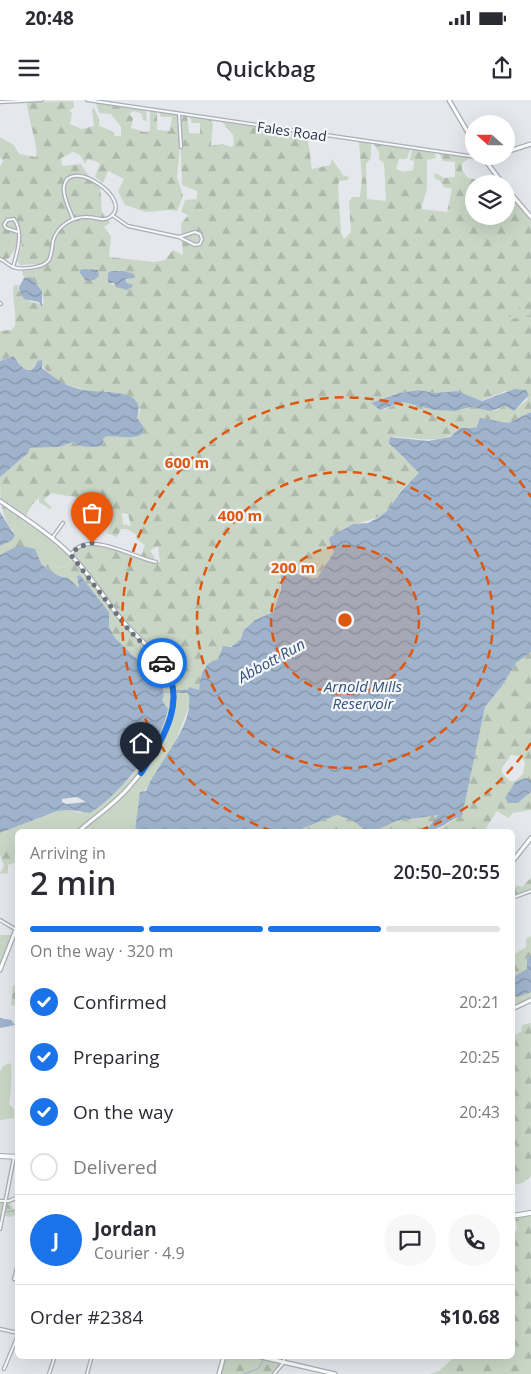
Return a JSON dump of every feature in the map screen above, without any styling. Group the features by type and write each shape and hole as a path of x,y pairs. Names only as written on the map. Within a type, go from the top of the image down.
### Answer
{"main road":[{"path":"0,1156 15,1157"},
{"path":"515,1216 531,1213"}],"street":[{"path":"0,102 42,100"},
{"name":"Fales Road","path":"88,100 465,154"},
{"path":"449,100 465,127"},
{"path":"178,113 181,147"},
{"path":"515,149 531,144"},
{"path":"0,259 13,267 38,266 47,262 58,231 73,219 88,217 103,219 112,215 116,207 113,196 84,176 77,175 69,178 64,188 73,219"},
{"path":"515,198 531,216"},
{"path":"112,215 122,223 136,229 179,237 195,245 200,244 202,239 200,234 195,232 179,237"},
{"path":"13,267 18,249 18,232 16,221 12,218 7,220 4,225 6,228 18,232"},
{"path":"0,501 52,538 71,555 129,630 161,662 168,673 173,689 174,694 168,723 141,773 129,788 81,829"},
{"path":"52,538 63,523"},
{"path":"71,555 78,547 97,543 142,560 156,562"},
{"path":"515,858 531,838"},
{"path":"515,897 531,891"},
{"path":"0,920 15,928"},
{"path":"0,970 15,932"},
{"path":"515,1008 531,1000"},
{"path":"0,1229 15,1161"},
{"path":"0,1201 15,1198"},
{"path":"0,1329 15,1333"},
{"path":"4,1369 15,1342"},
{"path":"49,1374 55,1359"},
{"path":"86,1374 91,1359"},
{"path":"219,1374 223,1359"},
{"path":"270,1359 335,1374"},
{"path":"274,1374 284,1362"}],"green space":[{"path":"73,101 74,107 69,111 72,113 70,124 82,129 94,126 92,110 94,108 99,119 99,126 112,131 115,136 121,136 121,127 111,114 99,113 96,103 146,110 147,121 143,120 142,114 134,111 129,114 133,118 131,128 144,132 150,131 150,111 157,111 157,130 170,131 172,117 161,117 159,112 177,114 180,146 177,177 183,196 177,211 146,212 125,205 118,191 124,179 108,171 103,183 95,177 100,163 88,159 85,164 80,155 73,152 61,158 62,166 81,164 91,179 100,184 102,211 110,223 104,227 111,236 109,257 154,262 165,260 173,250 183,255 181,224 188,215 181,212 185,200 197,199 197,191 182,185 180,127 183,115 187,116 189,133 200,134 200,123 192,123 190,117 211,120 213,123 211,146 222,144 232,147 234,144 233,135 222,122 307,134 312,169 330,165 332,159 343,175 349,177 348,180 339,181 338,188 341,232 344,239 351,232 349,202 352,197 360,197 362,178 359,142 371,143 371,158 366,164 367,199 386,201 384,163 379,159 379,152 374,144 410,149 407,159 399,159 396,169 404,172 413,170 414,161 410,160 412,149 435,153 436,158 427,160 427,189 421,209 447,212 452,189 444,187 440,181 434,178 434,174 444,178 455,177 455,162 443,161 439,153 465,157 465,161 462,163 462,170 466,175 465,225 515,225 515,201 531,219 531,412 508,423 479,419 476,428 457,430 445,438 427,439 393,436 399,453 420,471 415,478 404,487 391,507 382,515 350,526 330,537 334,552 317,578 308,578 292,572 279,579 281,590 273,612 255,620 243,631 241,639 232,646 222,648 218,659 204,667 199,690 175,690 174,676 168,664 165,667 150,650 143,660 138,660 115,638 109,627 109,612 80,575 77,576 79,589 65,577 59,576 42,565 36,551 19,546 0,555 0,546 11,541 13,531 3,513 0,477 30,448 59,447 73,442 92,447 104,444 103,439 105,437 140,435 143,426 137,418 141,409 110,392 94,393 58,382 42,366 35,364 32,370 24,369 12,356 0,361 0,331 11,330 15,326 14,285 18,285 18,290 31,302 44,304 42,291 31,277 24,278 22,271 38,269 36,264 20,265 17,261 22,244 20,241 9,258 0,262 0,167 3,161 0,157 0,137 14,145 19,154 36,157 36,146 27,102","holes":["114,271 124,271 131,279 125,279 127,290 107,282","419,390 435,393 457,391 480,401 506,391 528,399 514,411 505,406 494,411 471,407 461,410 434,410 403,402 383,410 389,396","51,493 75,497 85,506 95,502 108,502 103,507 111,519 107,533 117,537 121,529 127,529 136,534 136,539 145,545 140,558 105,545 87,544 79,547 71,554 73,558 66,567 56,568 43,557 38,543 16,527 15,521 21,516 25,518 31,506 39,497 39,502 50,509 52,508 44,500","122,513 128,514 131,526 123,524","158,546 160,562 154,562 154,556 150,551"]},
{"path":"519,307 531,311 531,318 522,316 510,320 508,316"},
{"path":"21,515 52,538 73,557 66,567 56,568 42,557 38,543 16,527 15,521"},
{"path":"150,650 165,666 168,664 173,673 175,690 180,693 188,693 190,704 174,745 141,796 135,829 15,829 15,840 8,843 0,841 0,833 57,811 70,810 80,813 99,807 131,777 166,718 168,709 162,700 164,689 161,676 155,663 147,655"},
{"path":"531,652 531,780 515,782 505,798 521,801 531,792 531,810 513,813 508,818 497,811 485,829 439,829 460,816 485,707 502,686 516,663","holes":["511,755 520,756 525,762 523,774 515,781 510,781 502,773 502,768"]},
{"path":"337,815 352,820 363,829 301,829"},
{"path":"434,815 439,816 428,829 379,829 393,822"},
{"path":"15,840 15,862 8,865 8,873 0,874 4,866 0,855 0,841 8,843"},
{"path":"531,878 531,892 515,897 515,885 522,887"},
{"path":"0,935 13,935 0,969"},
{"path":"531,936 531,956 527,958 527,969 515,976 515,954 526,947 526,939"},
{"path":"13,985 15,986 15,1006 11,1005"},
{"path":"531,992 531,1001 515,1008 515,996"},
{"path":"531,1023 531,1176 523,1183 515,1185 515,1034 521,1032 522,1025"},
{"path":"11,1063 9,1104 14,1109 14,1118 0,1120 0,1071 3,1066"},
{"path":"0,1201 9,1201 15,1209 15,1215 11,1217 3,1216 0,1227"},
{"path":"531,1213 531,1374 430,1374 439,1371 452,1359 515,1359 515,1231 517,1230 515,1216"},
{"path":"224,1359 284,1359 273,1374 220,1374"}],"water":[{"path":"80,270 98,270 99,276 94,280 86,281 80,273"},
{"path":"111,271 124,271 134,274 135,278 125,279 127,283 133,285 132,287 127,290 116,287 114,283 108,283 108,273"},
{"path":"31,277 42,291 42,307 39,302 24,299 19,289 24,278"},
{"path":"13,356 23,368 28,370 32,370 38,361 42,360 42,368 59,381 73,387 87,391 120,393 136,400 139,408 137,418 143,426 143,433 135,437 105,437 103,439 104,445 96,447 88,447 73,442 59,447 30,448 28,453 0,477 0,361"},
{"path":"515,389 526,390 529,395 514,411 505,406 491,411 471,407 455,411 434,410 403,402 380,410 371,403 399,393 419,390 435,393 457,391 482,401"},
{"name":"Arnold Mills Reservoir","path":"531,412 531,652 516,663 502,686 485,707 462,816 436,829 428,829 438,815 396,821 379,829 363,829 352,820 337,815 301,829 135,829 140,792 146,791 187,718 188,693 174,693 175,690 188,690 189,687 199,690 203,670 218,659 223,646 231,647 241,639 243,631 255,620 273,612 281,590 281,575 294,573 317,578 334,552 329,540 330,537 353,524 368,523 379,517 387,511 403,489 419,473 389,443 390,437 428,441 450,437 460,428 476,428 480,418 508,423"},
{"path":"0,512 15,536 11,541 0,546"},
{"path":"19,545 35,549 42,565 59,576 68,578 79,588 77,576 80,575 109,612 109,627 115,638 138,660 143,660 147,655 160,668 165,678 162,700 168,709 164,723 148,753 126,781 102,805 90,813 70,810 57,811 0,833 0,555","holes":["77,797 86,802 66,804 62,802 62,799"]},
{"path":"525,778 531,780 531,792 518,803 508,803 505,798 515,782"},
{"path":"531,956 531,992 515,996 515,976 527,969 527,958"},
{"path":"0,1018 11,1020 15,1025 0,1028"}],"waterway":[{"name":"Abbott Run","path":"163,692 171,692"},
{"path":"6,1212 15,1210"},
{"path":"244,1374 258,1369 263,1361"}],"way so far":[{"path":"92,543 78,547 71,555 129,630 162,663"}],"route":[{"path":"141,773 160,742 171,718 174,694 168,673 162,663"}]}
